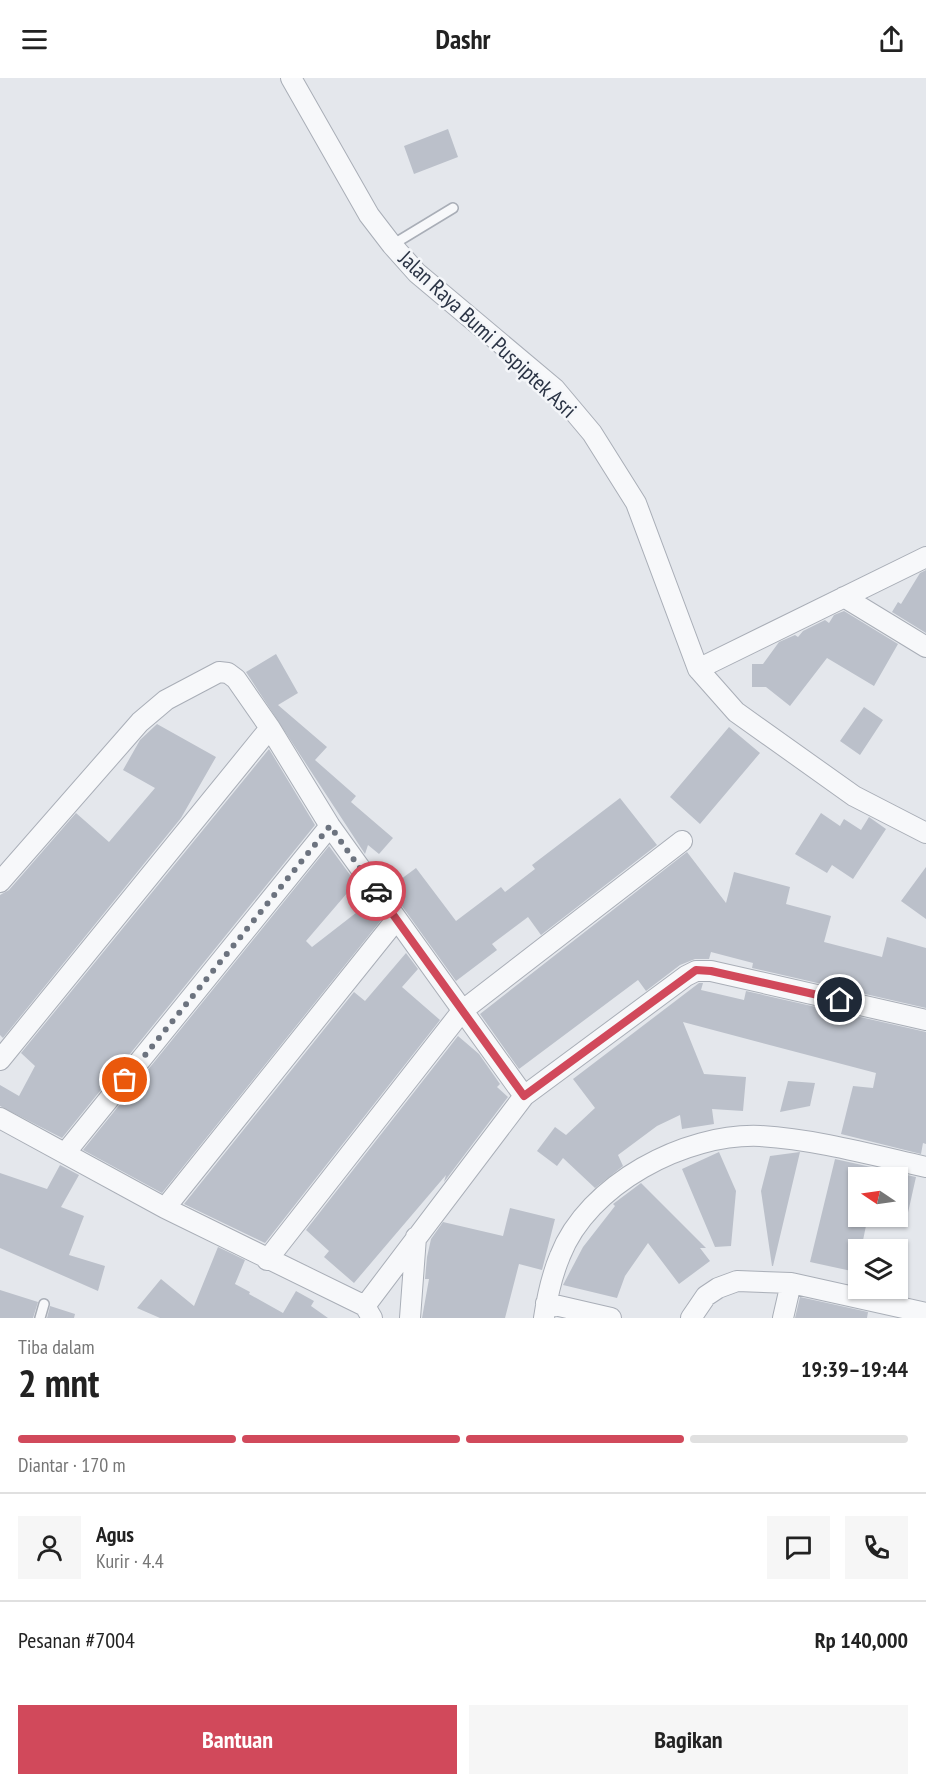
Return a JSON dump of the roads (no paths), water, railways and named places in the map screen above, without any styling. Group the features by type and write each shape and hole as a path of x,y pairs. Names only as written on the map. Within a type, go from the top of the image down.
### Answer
{"street":[{"name":"Jalan Raya Bumi Puspiptek Asri","path":"291,78 369,215 392,244 417,273 555,389 592,433 636,503 698,669 736,712 854,796 926,833"},
{"path":"698,669 926,557"},
{"path":"844,597 926,647"},
{"path":"0,882 140,722 166,700 219,672 228,673 236,679 270,728 330,826 524,1096"},
{"path":"0,1060 270,728"},
{"path":"66,1152 330,826"},
{"path":"267,1260 462,1011 682,841"},
{"path":"165,1208 396,920"},
{"path":"0,1118 165,1208 368,1312 416,1237 524,1096 696,970 711,971 926,1020"},
{"path":"611,1318 545,1310 560,1255 599,1199 621,1181 688,1145 760,1136 840,1148 926,1167"},
{"path":"410,1318 416,1237"},
{"path":"691,1318 706,1296 737,1281 791,1283 926,1314"},
{"path":"783,1318 791,1283"}],"lane":[{"path":"392,244 453,208"},
{"path":"40,1318 44,1304"}]}
